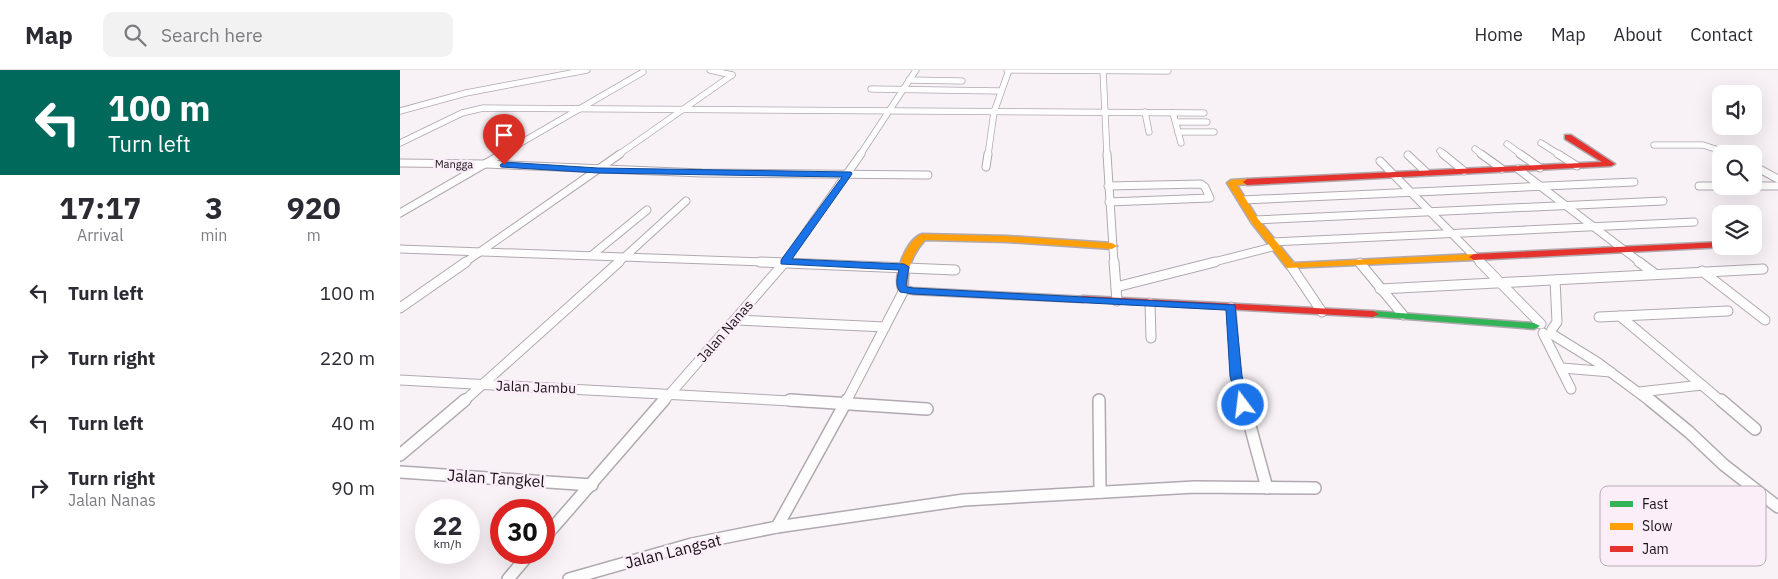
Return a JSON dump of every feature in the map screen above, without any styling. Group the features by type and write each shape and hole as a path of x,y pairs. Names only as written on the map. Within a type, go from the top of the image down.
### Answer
{"street":[{"path":"400,111 466,93 587,70"},
{"path":"400,308 732,75 710,70"},
{"name":"Jalan Nanas","path":"555,526 785,262 848,174 916,70"},
{"path":"986,167 994,112 1008,70 1168,71"},
{"path":"1103,70 1108,186 1116,301"},
{"path":"400,213 643,72"},
{"path":"910,80 962,81"},
{"path":"871,89 1001,91"},
{"path":"400,143 472,110 889,110 1204,113"},
{"path":"1144,112 1149,132"},
{"path":"1174,113 1181,143"},
{"path":"1176,122 1207,122"},
{"path":"1178,132 1214,132"},
{"path":"1322,312 1291,266 1254,220 1231,183 1611,164 1568,137"},
{"path":"1541,143 1578,166"},
{"path":"1507,144 1540,168"},
{"path":"1654,145 1712,145"},
{"path":"1475,149 1502,169"},
{"path":"1440,151 1464,171"},
{"path":"1408,155 1426,172"},
{"path":"1380,161 1544,329 1612,372 1639,392 1669,415 1724,465 1751,486"},
{"name":"Mangga","path":"400,163 485,164 598,170 928,175"},
{"path":"1518,168 1655,274"},
{"path":"1762,170 1778,179"},
{"path":"1242,200 1634,182"},
{"path":"1108,186 1201,184 1205,187 1210,198 1109,202"},
{"path":"1699,186 1712,186"},
{"path":"1762,186 1778,186"},
{"path":"400,455 483,385 686,201"},
{"path":"1254,220 1663,201"},
{"path":"592,255 647,210"},
{"path":"1116,286 1274,244 1451,233 1694,222"},
{"path":"904,290 901,285 904,267 917,240 922,237 1007,239 1112,246"},
{"path":"1291,266 1622,248 1712,245"},
{"path":"400,249 785,262 954,270"},
{"path":"1360,263 1403,315"},
{"path":"1380,289 1763,268"},
{"path":"1702,271 1765,320"},
{"path":"904,290 1403,315 1544,329 1557,322 1555,280"},
{"path":"777,527 845,404 904,290"},
{"path":"1150,303 1151,338"},
{"path":"1231,307 1236,376 1267,488"},
{"path":"1599,317 1728,311"},
{"path":"1620,316 1755,428"},
{"path":"736,320 885,327"},
{"path":"1544,329 1571,389"},
{"path":"1562,368 1612,372"},
{"name":"Jalan Jambu","path":"400,380 672,393 927,409"},
{"path":"1639,392 1702,385"},
{"path":"1099,400 1100,492"},
{"name":"Jalan Tangkel","path":"400,472 592,485"},
{"name":"Jalan Langsat","path":"569,579 692,544 777,527 964,500 1195,487 1315,488"},
{"path":"1766,498 1778,507"},
{"path":"508,579 521,564"}],"traffic: fast":[{"path":"1373,314 1534,326"}],"traffic: slow":[{"path":"1247,182 1231,183 1254,220 1291,266 1474,257"},
{"path":"1083,299 913,291 903,289 902,282 906,261 922,237 1007,239 1112,246"}],"traffic: jam":[{"path":"1247,182 1611,164 1568,137"},
{"path":"1474,257 1712,245"},
{"path":"1083,299 1373,314"}],"route":[{"path":"504,165 702,173 848,174 785,262 904,267 901,285 903,290 1231,307 1236,376 1243,405"}]}
